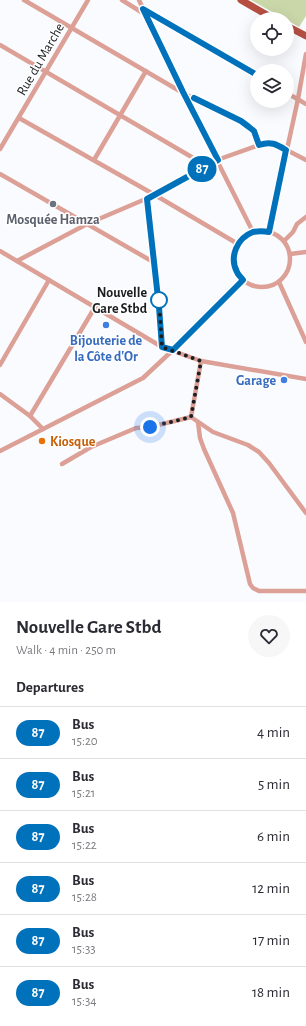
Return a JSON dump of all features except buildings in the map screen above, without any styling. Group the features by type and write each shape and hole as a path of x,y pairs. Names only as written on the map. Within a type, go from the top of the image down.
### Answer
{"main road":[{"path":"241,0 262,12"},
{"path":"294,30 306,36"}],"street":[{"path":"24,0 183,92 241,121 254,131 259,145"},
{"name":"Rue du Marche","path":"0,150 88,0"},
{"path":"122,0 146,14"},
{"path":"139,0 253,232"},
{"path":"143,9 250,71"},
{"path":"0,45 207,166"},
{"path":"269,232 298,99 306,54"},
{"path":"94,160 146,71"},
{"path":"294,97 306,104"},
{"path":"19,118 238,244"},
{"path":"17,261 87,224 155,195 218,160 259,145 272,143 306,160"},
{"path":"0,174 154,263"},
{"path":"147,199 162,347"},
{"path":"284,241 293,232 297,224 306,217"},
{"path":"253,232 269,232 277,235 284,241 288,247 291,262 285,277 270,287 260,288 243,280 237,272 234,263 235,253 238,244 253,232"},
{"path":"0,252 162,347 201,361 306,378"},
{"path":"290,254 306,252"},
{"path":"0,365 48,280"},
{"path":"0,451 143,378 151,372 243,280"},
{"path":"279,282 306,342"},
{"path":"30,416 95,307"},
{"path":"191,417 201,361"},
{"path":"0,394 30,416 43,429"},
{"path":"62,464 91,447 136,428 150,427 191,417 213,432 248,445 259,452 269,463 306,513"},
{"path":"198,422 200,438 204,449 234,513 250,584 253,588 259,591 306,592"}],"green space":[{"path":"251,0 306,0 306,16 299,27 294,24 294,12 272,12"}],"bus line":[{"name":"87","path":"194,98 241,121 254,131 259,145 272,143 286,150 269,232 253,232 238,244 235,253 234,263 237,272 243,280 173,350 162,347 147,199 218,160 143,9 250,71"}],"place":[{"name":"Mosquée Hamza","path":"53,204"},
{"name":"Nouvelle Gare Stbd","path":"159,300"},
{"name":"Bijouterie de la Côte d'Or","path":"106,325"},
{"name":"Garage","path":"284,380"},
{"name":"Kiosque","path":"42,441"}],"route":[{"path":"150,427 191,417 201,361 162,347 159,300"}]}
